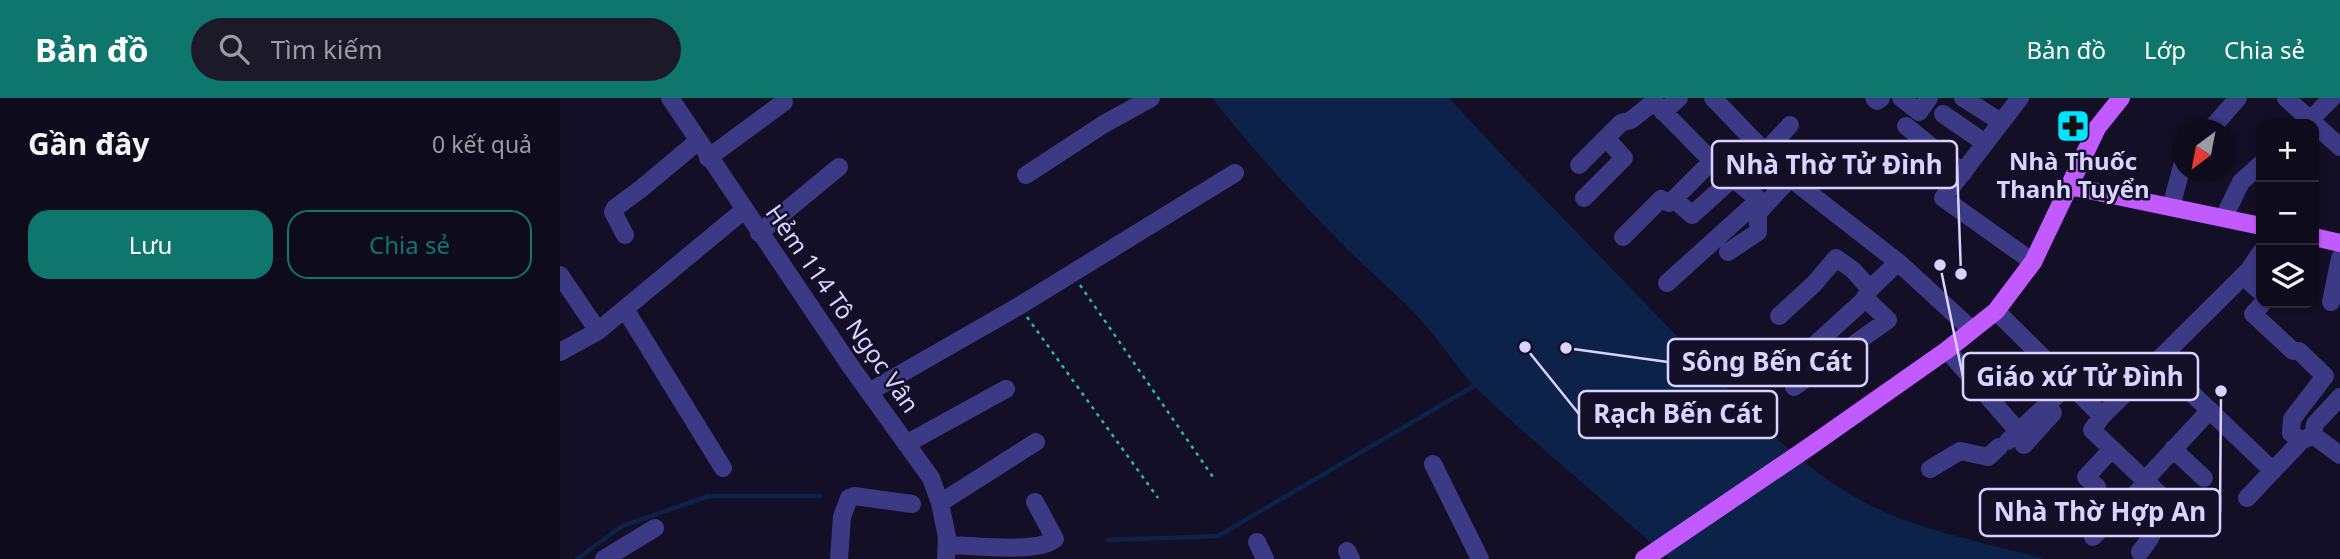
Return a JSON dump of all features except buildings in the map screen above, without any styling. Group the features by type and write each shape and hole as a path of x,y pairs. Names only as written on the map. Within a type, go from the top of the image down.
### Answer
{"main road":[{"path":"1644,559 1947,350 1996,311 2033,262 2097,128 2121,98"},
{"path":"2069,186 2256,225"},
{"path":"2319,238 2340,243"}],"street":[{"name":"Hẻm 114 Tô Ngọc Vân","path":"670,98 759,233 931,478 940,503 947,552"},
{"path":"1026,175 1104,124 1151,98"},
{"path":"1663,112 1679,98"},
{"path":"1713,98 1790,177 1898,261 1972,330"},
{"path":"1874,98 1877,101 1881,98"},
{"path":"1901,98 1919,111 1929,98"},
{"path":"1963,98 2001,122"},
{"path":"2220,119 2238,98"},
{"path":"2286,98 2305,119"},
{"path":"2311,119 2332,98"},
{"path":"2018,99 1943,198 2033,262"},
{"path":"709,158 784,102"},
{"path":"1579,165 1621,123 1631,120 1650,105 1657,105 1712,160 1762,202"},
{"path":"1942,114 1985,143"},
{"path":"1765,152 1786,121 1803,138"},
{"path":"1906,126 1963,173"},
{"path":"2319,131 2340,147"},
{"path":"1584,198 1624,158 1605,138"},
{"path":"625,235 613,212 615,208 697,142"},
{"path":"1623,237 1661,200 1670,203 1712,160"},
{"path":"759,233 839,167"},
{"path":"2224,217 2241,182 2256,168"},
{"path":"869,392 1019,306 1235,173"},
{"path":"1667,283 1790,177"},
{"path":"1674,199 1692,215 1733,178"},
{"path":"2171,207 2178,182"},
{"path":"1728,252 1758,232 1758,213 1762,202"},
{"path":"560,352 598,331 744,210"},
{"path":"1779,316 1814,284 1836,258 1853,270 1867,294 1888,320 1794,387"},
{"path":"2328,303 2340,258"},
{"path":"2192,525 2092,430 2102,416 2243,276 2256,259"},
{"path":"1824,367 1806,353 1898,261"},
{"path":"560,275 598,331"},
{"path":"2243,276 2256,288"},
{"path":"2258,308 2253,314 2325,376 2292,419 2291,433 2338,453"},
{"path":"625,309 723,468"},
{"path":"1996,311 2102,416"},
{"path":"1947,350 2012,441"},
{"path":"2159,362 2273,471"},
{"path":"1930,469 1960,451 1988,457 2012,441 2072,387"},
{"path":"906,444 1006,389"},
{"path":"2246,498 2307,438 2315,424 2340,397"},
{"path":"2093,537 2210,410"},
{"path":"940,503 1035,442"},
{"path":"2063,527 2096,487 2086,477 2112,449"},
{"path":"2173,449 2204,478"},
{"path":"1433,464 1480,559"},
{"path":"839,559 842,517 849,498 854,496 912,503"},
{"path":"2140,552 2153,535 2154,523 2150,518 2167,501"},
{"path":"947,552 1048,544 1055,539 1035,502"},
{"path":"604,559 655,528"},
{"path":"1257,542 1265,559"}],"path":[{"path":"1072,274 1213,477"},
{"path":"1019,306 1158,498"}],"water":[{"path":"1212,98 1449,98 1758,420 1809,466 1847,493 1888,514 1943,532 2045,559 1669,559 1481,393 1418,317 1312,213"}],"waterway":[{"path":"1108,540 1218,536 1479,383"},
{"path":"577,559 622,526 709,496 820,496"}],"place":[{"name":"Nhà Thuốc Thanh Tuyển","path":"2073,126"},
{"name":"Giáo xứ Tử Đình","path":"1940,265"},
{"name":"Nhà Thờ Tử Đình","path":"1961,274"},
{"name":"Rạch Bến Cát","path":"1525,347"},
{"name":"Sông Bến Cát","path":"1566,348"},
{"name":"Nhà Thờ Hợp An","path":"2221,391"}]}
